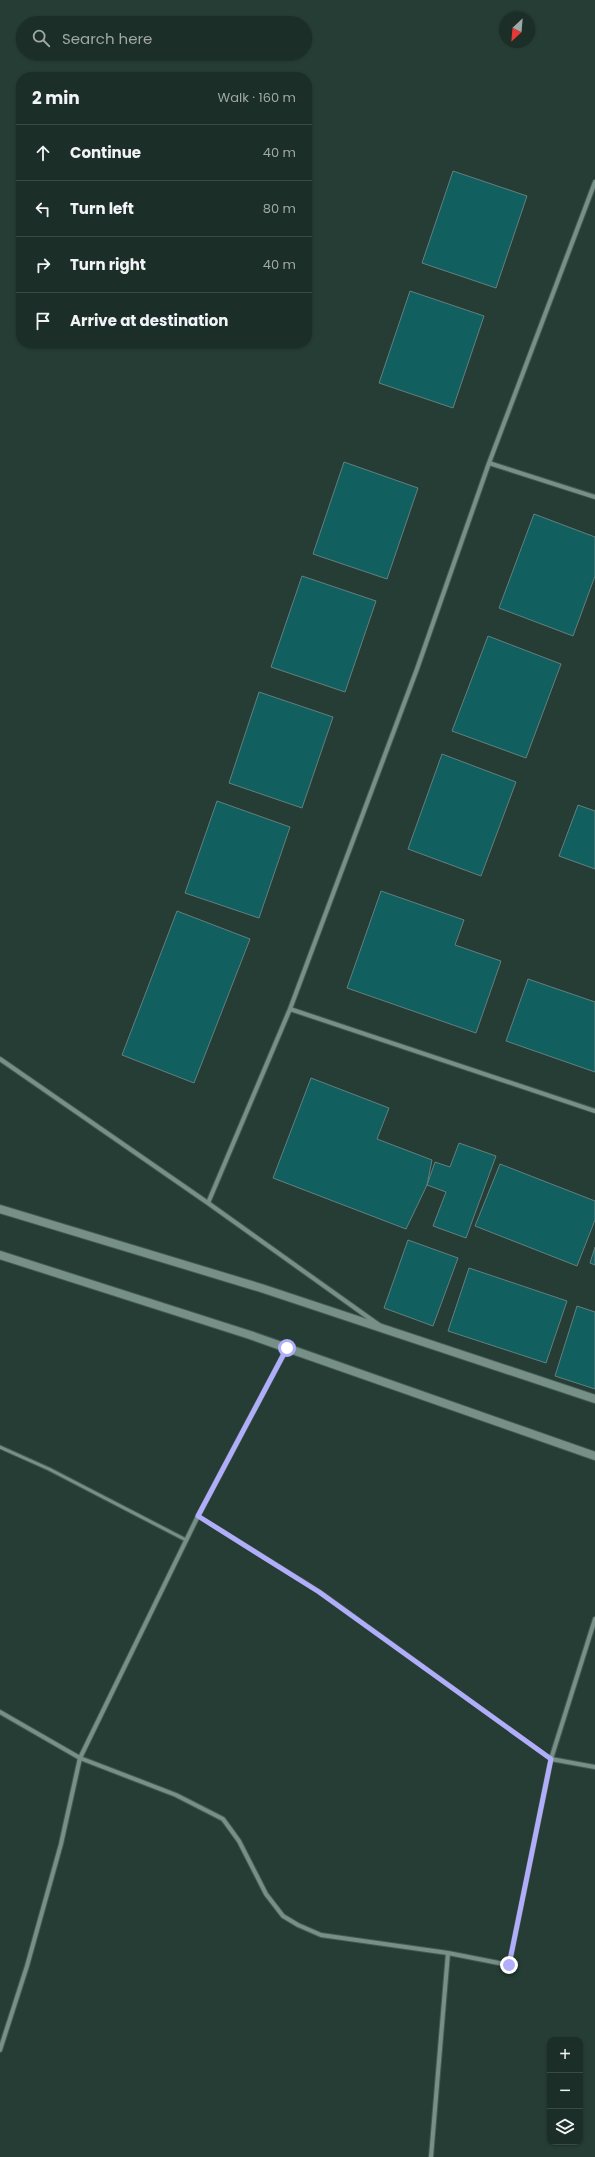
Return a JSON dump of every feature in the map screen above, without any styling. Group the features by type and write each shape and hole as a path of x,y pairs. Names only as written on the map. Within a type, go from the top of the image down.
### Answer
{"main road":[{"path":"0,1209 261,1288 595,1399"},
{"path":"0,1255 287,1348 595,1456"}],"street":[{"path":"208,1203 290,1009 417,669 489,463 595,182"},
{"path":"489,463 595,497"},
{"path":"290,1009 595,1111"},
{"path":"0,1059 208,1203 386,1330"},
{"path":"0,2050 27,1966 61,1844 80,1758 198,1516 287,1348"},
{"path":"0,1712 80,1758 176,1796 223,1819 239,1841 266,1894 283,1916 293,1922 322,1935 448,1953 509,1965 551,1759 595,1618"},
{"path":"551,1759 595,1767"},
{"path":"432,2157 448,1953"}],"lane":[{"path":"0,1447 49,1469 186,1540"},
{"path":"198,1516 319,1592 551,1759"}],"building":[{"path":"453,171 527,196 496,288 422,263"},
{"path":"410,291 484,316 453,408 379,383"},
{"path":"344,462 418,488 387,579 313,554"},
{"path":"534,514 595,537 595,576 573,636 499,608"},
{"path":"302,576 376,601 345,692 271,667"},
{"path":"488,636 561,664 526,758 452,731"},
{"path":"259,692 333,717 302,808 229,783"},
{"path":"442,754 516,782 481,876 408,849"},
{"path":"217,801 290,827 259,918 185,893"},
{"path":"578,805 595,811 595,869 559,856"},
{"path":"381,891 464,920 455,945 501,961 476,1033 347,988"},
{"path":"177,911 250,939 194,1083 122,1055"},
{"path":"528,979 595,1002 595,1072 506,1041"},
{"path":"311,1078 389,1108 377,1139 432,1160 427,1185 406,1229 273,1178"},
{"path":"459,1143 496,1156 466,1238 433,1226 446,1192 427,1185 435,1162 450,1167"},
{"path":"500,1164 595,1201 595,1220 577,1266 475,1226"},
{"path":"408,1240 458,1258 433,1326 384,1308"},
{"path":"595,1247 595,1265 590,1263"},
{"path":"469,1268 567,1301 546,1363 448,1331"},
{"path":"577,1306 595,1312 595,1389 555,1376"}],"route":[{"path":"287,1348 198,1516 319,1592 392,1643 551,1759 509,1965"}]}
